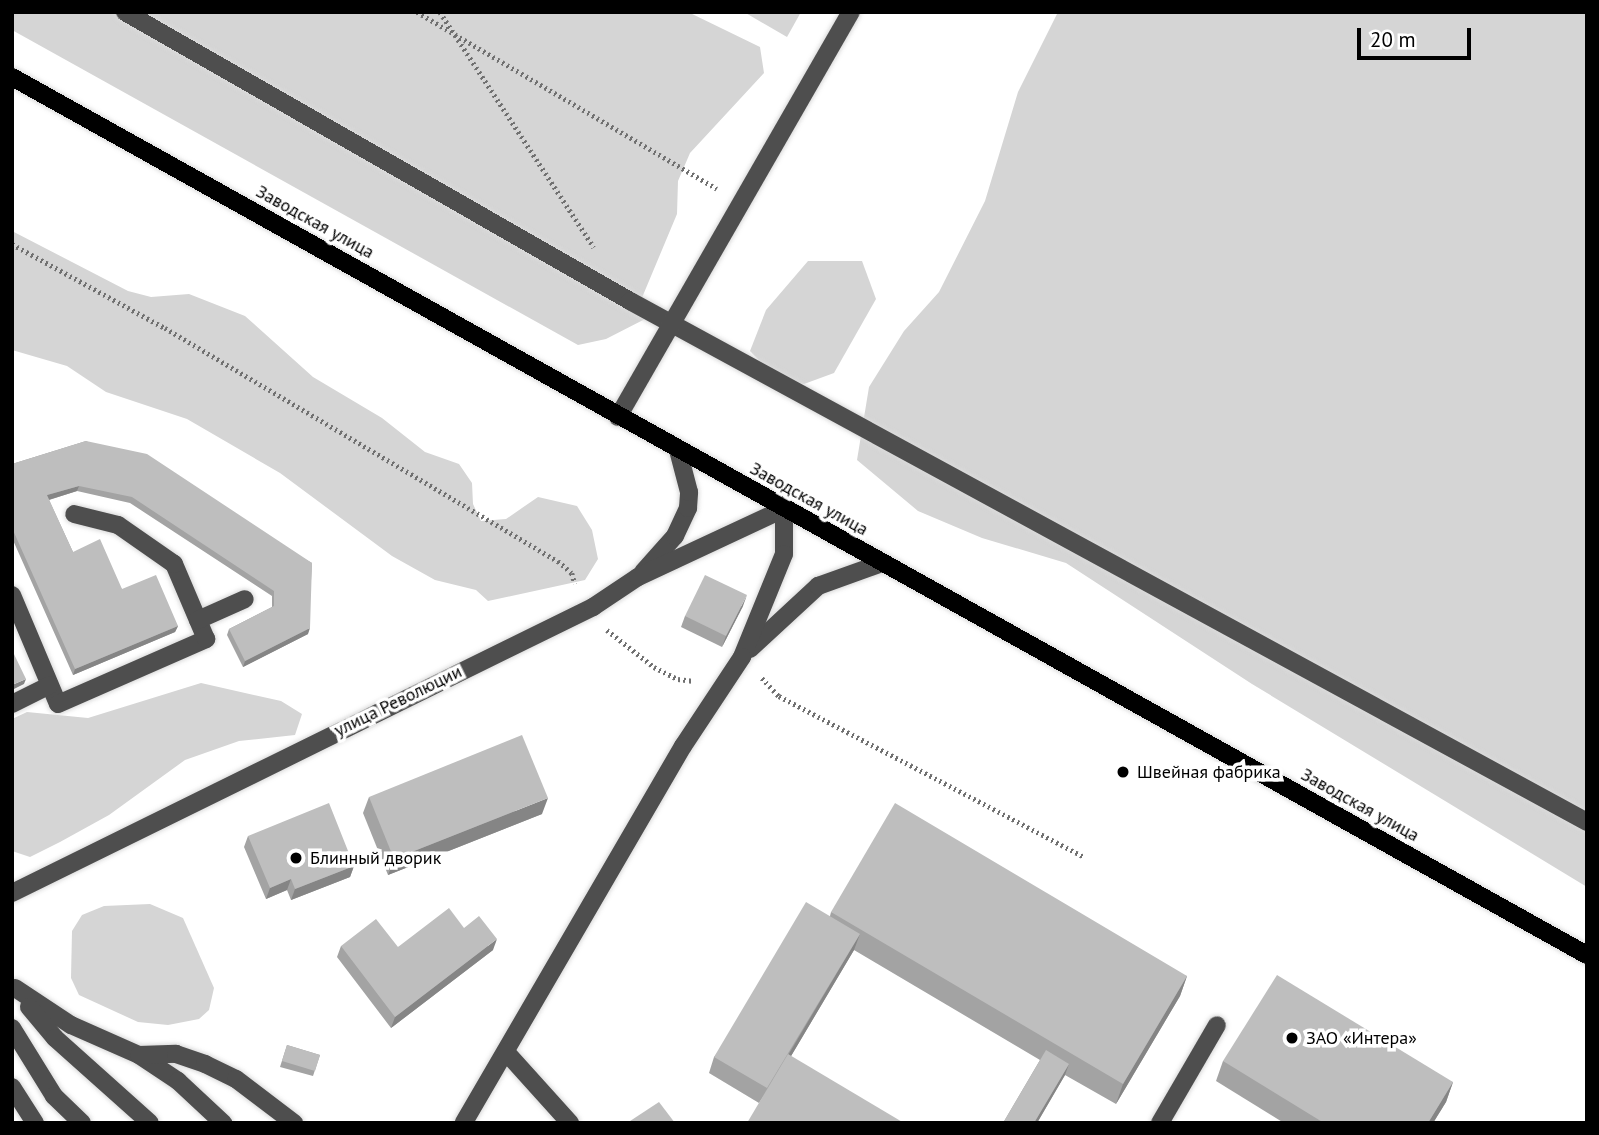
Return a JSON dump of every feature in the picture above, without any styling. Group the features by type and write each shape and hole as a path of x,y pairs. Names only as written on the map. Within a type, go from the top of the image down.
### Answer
{"main road":[{"name":"Заводская улица","path":"12,77 1587,955"}],"street":[{"path":"125,12 670,323 1587,822"},
{"path":"618,417 852,12"},
{"path":"638,577 675,536 688,508 689,492 678,450"},
{"path":"464,1123 676,758 742,657 785,554 784,509"},
{"name":"улица Революции","path":"12,893 586,610 638,577 784,509"},
{"path":"12,595 58,704 206,639 174,564 118,524 74,514"},
{"path":"742,657 783,614 818,586 882,563"},
{"path":"198,620 245,599"},
{"path":"12,704 50,685"},
{"path":"13,986 71,1026 139,1055 178,1082 223,1123"},
{"path":"13,986 55,1038 150,1123"},
{"path":"1160,1123 1217,1025"},
{"path":"12,1028 54,1096 82,1123"},
{"path":"506,1052 570,1123"},
{"path":"139,1055 176,1054 205,1064 257,1093 294,1123"},
{"path":"12,1087 35,1123"}],"path":[{"path":"417,12 717,189"},
{"path":"440,12 599,254"},
{"path":"12,244 558,561 572,573 586,610 654,667 678,679 763,678 779,696 1085,857"}],"shaded area":[{"path":"12,12 688,12 760,47 764,73 690,153 678,181 677,214 636,312 647,318 606,339 578,345 12,30"},
{"path":"744,12 801,12 787,37"},
{"path":"1058,12 1587,12 1587,887 1252,684 1066,563 982,538 918,511 857,460 869,387 904,331 939,292 985,201 1018,92"},
{"path":"12,231 128,291 151,297 189,294 245,316 313,377 382,418 425,452 459,464 472,483 473,504 481,521 506,519 538,497 577,506 592,530 598,559 585,580 488,601 476,590 435,580 392,556 280,473 187,419 106,392 67,366 12,350"},
{"path":"808,261 862,261 876,299 834,373 804,384 779,381 750,351 766,310"},
{"path":"201,683 281,701 302,714 295,735 239,741 185,760 109,815 60,842 30,857 12,851 12,719 27,712 88,718"},
{"path":"150,904 183,918 214,988 209,1010 199,1019 168,1025 138,1022 79,995 71,978 72,931 82,915 104,906"}],"building":[{"path":"86,441 147,454 312,563 310,628 245,661 229,629 274,606 274,591 132,497 79,486 47,495 73,552 100,539 122,589 156,575 178,626 75,669 12,528 12,464"},
{"path":"705,575 747,595 726,636 685,616"},
{"path":"12,650 26,679 12,685"},
{"path":"522,735 548,798 394,859 369,797"},
{"path":"329,803 354,866 295,889 291,879 270,888 248,836"},
{"path":"895,803 1187,976 1123,1084 831,912"},
{"path":"806,902 860,934 767,1088 714,1057"},
{"path":"449,908 464,928 479,916 497,939 395,1017 341,946 376,919 398,947"},
{"name":"ЗАО «Интера»","path":"1277,975 1453,1082 1428,1123 1324,1123 1223,1061"},
{"path":"287,1045 320,1055 315,1071 282,1061"},
{"path":"1046,1050 1069,1064 1034,1123 1003,1123"},
{"path":"788,1054 904,1123 747,1123"},
{"path":"659,1102 675,1123 627,1123"}],"place":[{"name":"Швейная фабрика","path":"1123,772"},
{"name":"Блинный дворик","path":"296,858"},
{"name":"ЗАО «Интера»","path":"1292,1038"}]}
